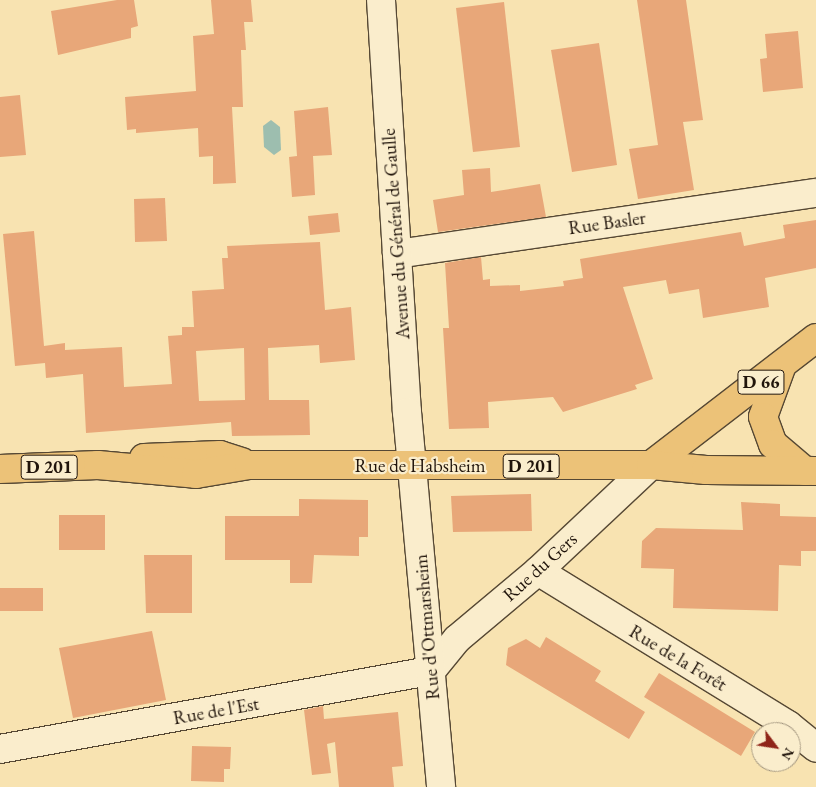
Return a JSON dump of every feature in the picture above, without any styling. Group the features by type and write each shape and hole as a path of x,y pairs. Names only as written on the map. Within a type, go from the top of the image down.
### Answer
{"main road":[{"name":"D 66","path":"650,465 816,338"},
{"name":"D 66","path":"782,365 764,417 773,444 811,470"},
{"name":"Rue de Habsheim","path":"0,469 98,465 189,454 220,455 249,465 412,467 650,465"},
{"name":"D 201","path":"650,465 706,470 811,470"}],"street":[{"name":"Avenue du Général de Gaulle","path":"382,0 412,467"},
{"name":"Rue Basler","path":"398,254 816,193"},
{"name":"Rue du Gers","path":"431,671 457,639 538,571 650,465"},
{"name":"Rue d'Ottmarsheim","path":"412,467 441,787"},
{"name":"Rue de la Forêt","path":"538,571 788,725 816,748"},
{"name":"Rue de l'Est","path":"0,749 431,671"}],"shaded area":[{"path":"271,120 280,127 281,150 274,155 264,147 263,126"}],"building":[{"path":"117,0 134,0 138,26 131,28 131,38 58,55 51,11"},
{"path":"211,0 251,0 253,22 244,22 246,50 241,50 243,107 232,107 236,183 213,184 213,156 199,157 198,128 136,133 136,129 127,130 125,97 196,91 193,36 214,34"},
{"path":"637,0 686,0 703,120 683,122 694,190 638,199 629,149 658,145"},
{"path":"504,2 520,147 473,152 456,8"},
{"path":"798,31 803,88 763,92 760,59 767,58 765,34"},
{"path":"599,43 617,165 572,172 551,50"},
{"path":"20,95 26,155 0,157 0,97"},
{"path":"328,107 332,155 313,156 315,195 292,197 289,157 297,156 294,111"},
{"path":"490,168 491,192 540,184 546,217 438,232 433,200 464,195 462,170"},
{"path":"165,198 167,241 135,242 134,199"},
{"path":"338,213 340,232 310,235 308,216"},
{"path":"816,220 816,268 765,278 769,307 703,318 699,289 669,294 666,280 623,287 653,379 635,385 637,389 563,412 553,397 488,402 489,428 449,429 443,328 449,328 445,263 481,257 483,280 490,279 490,286 520,285 520,291 564,286 563,281 583,278 580,259 741,232 744,246 785,238 783,225"},
{"path":"34,231 44,346 65,343 65,350 122,347 124,387 172,384 168,336 182,335 182,327 194,327 192,291 224,289 222,258 228,258 227,246 320,242 325,310 351,307 355,360 320,363 319,345 268,348 269,400 309,400 310,435 232,436 231,422 86,433 83,374 46,378 45,363 15,366 3,234","holes":["244,348 245,400 199,401 196,351"]},
{"path":"531,494 532,531 453,532 451,496"},
{"path":"299,499 368,500 368,537 359,537 359,556 314,555 312,583 290,583 290,560 225,560 225,516 299,516"},
{"path":"741,502 780,504 780,516 816,517 816,551 801,551 801,566 779,565 778,611 673,608 674,569 641,568 642,541 656,528 743,530"},
{"path":"59,515 105,515 105,550 59,550"},
{"path":"144,555 192,555 192,613 146,613"},
{"path":"0,588 43,588 43,611 0,611"},
{"path":"152,631 166,700 73,718 59,648"},
{"path":"546,637 601,671 595,681 645,712 629,739 506,665 508,648 526,639 540,648"},
{"path":"659,673 751,730 751,739 741,756 644,697"},
{"path":"323,706 324,719 398,712 403,766 392,767 394,787 339,787 335,742 327,744 331,773 312,775 304,710"},
{"path":"192,746 231,747 230,769 224,769 224,782 191,781"}]}
